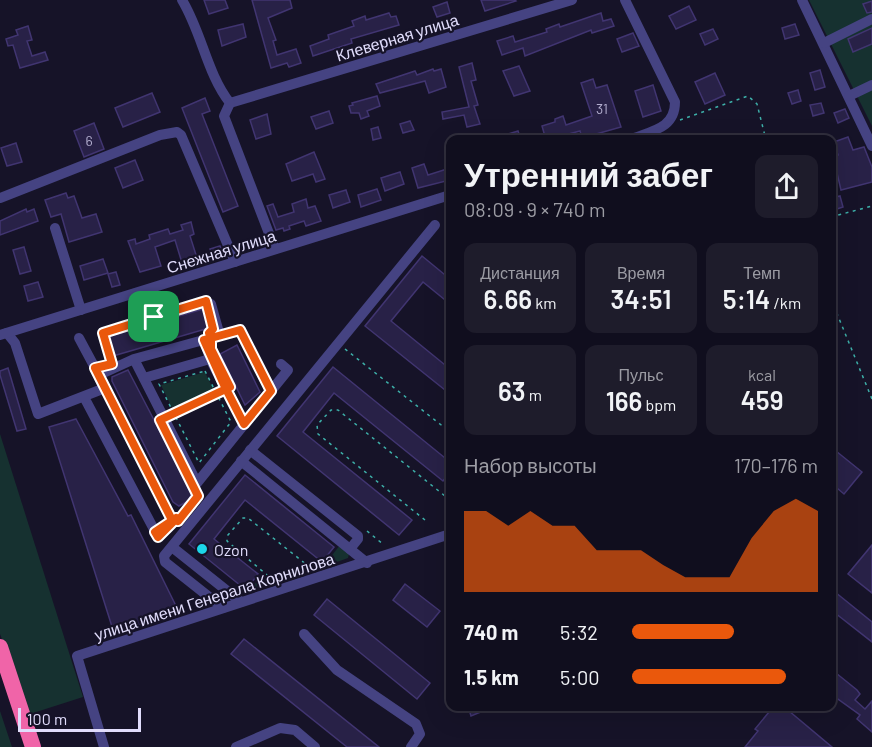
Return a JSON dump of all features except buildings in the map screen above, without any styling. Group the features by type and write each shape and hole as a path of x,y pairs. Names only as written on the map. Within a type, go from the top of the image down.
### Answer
{"highway":[{"path":"0,647 33,747"},
{"path":"0,664 28,747"}],"street":[{"path":"182,0 196,27 219,88 230,103 224,116 275,249"},
{"name":"Клеверная улица","path":"230,103 572,0"},
{"path":"625,0 675,102 675,114 668,125 642,135"},
{"path":"802,0 872,144"},
{"path":"824,43 872,19"},
{"path":"849,96 872,85"},
{"path":"0,198 171,131 181,135 235,262"},
{"name":"Снежная улица","path":"4,334 446,196"},
{"path":"223,608 165,562 164,556 435,225"},
{"path":"55,228 81,310"},
{"path":"209,302 220,336"},
{"path":"99,375 134,359 240,330 271,391"},
{"path":"4,334 15,343 38,414 105,388"},
{"path":"79,338 173,522 158,537 84,397"},
{"path":"204,340 210,359 244,424"},
{"path":"134,359 197,483 288,370 281,364"},
{"path":"144,378 210,359"},
{"path":"250,450 358,536 350,549"},
{"path":"242,461 367,562"},
{"name":"улица имени Генерала Корнилова","path":"104,747 76,656 446,535"},
{"path":"172,547 241,602"},
{"path":"304,634 337,670 416,724 420,734 411,747"},
{"path":"236,747 280,728 295,730 315,747"}],"path":[{"path":"668,125 748,96 757,104 765,135"},
{"path":"836,216 872,206"},
{"path":"112,364 103,333 209,302"},
{"path":"836,311 872,399"},
{"path":"337,343 446,429"},
{"path":"205,371 231,422 199,463 174,414 159,384 205,371"},
{"path":"174,414 216,394"},
{"path":"425,520 318,434 317,425 331,410 338,410 445,496"},
{"path":"173,522 176,518 178,521 198,496 193,486"},
{"path":"277,583 227,541 227,536 243,518 248,518 315,571"}],"green space":[{"path":"809,0 872,0 872,126"},
{"path":"205,372 215,393 174,412 161,385"},
{"path":"0,434 83,697 30,714 0,634"},
{"path":"340,545 349,554 348,558 323,567"},
{"path":"263,574 269,580 269,585 249,591"},
{"path":"0,711 12,747 0,747"}],"place":[{"name":"Ozon","path":"202,549"}],"route":[{"path":"154,317 103,333 112,364 103,368 99,366 95,368 173,522 158,537 155,532 173,522 176,518 178,521 198,496 160,420 226,389 244,424 271,391 240,330 211,338 211,349 230,387 226,389 210,359 204,340 211,338 209,333 213,329 206,301 154,317"}]}
